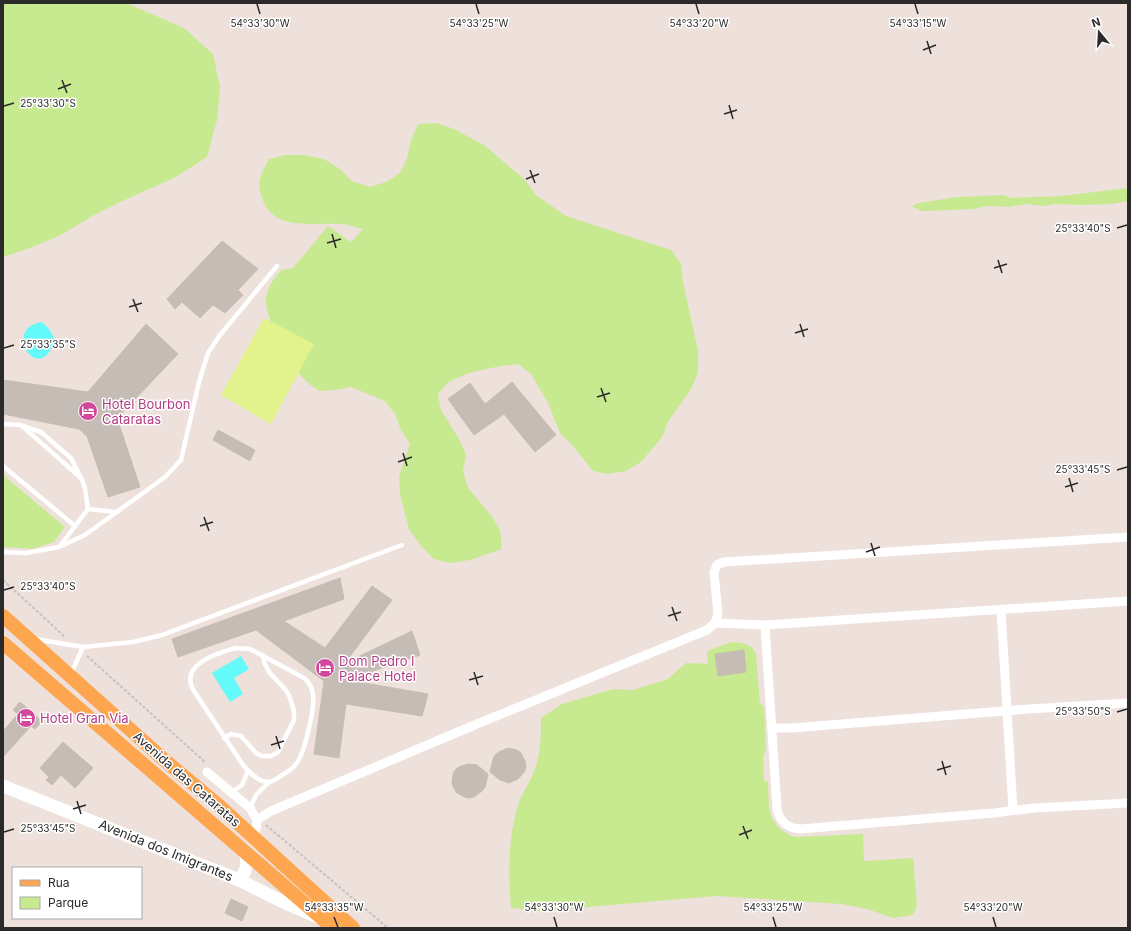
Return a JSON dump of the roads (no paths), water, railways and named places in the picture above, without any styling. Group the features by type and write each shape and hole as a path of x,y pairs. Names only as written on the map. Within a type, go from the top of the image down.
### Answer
{"main road":[{"name":"Avenida das Cataratas","path":"3,616 162,758 217,804 353,928"},
{"name":"Avenida das Cataratas","path":"3,643 329,924"}],"street":[{"path":"255,839 260,818 270,811 707,630 716,623 718,614 714,572 717,565 724,562 1128,537"},
{"path":"716,623 765,625 1128,601"},
{"path":"1000,610 1013,810"},
{"path":"765,625 777,809 781,820 789,827 800,829 1013,810 1128,803"},
{"path":"772,728 792,728 1007,710 1128,703"},
{"path":"208,768 260,818"},
{"name":"Avenida dos Imigrantes","path":"3,786 239,880 329,924"},
{"path":"217,804 232,792"},
{"name":"Avenida dos Imigrantes","path":"239,880 247,866 244,850"}],"lane":[{"path":"3,552 26,553 59,547 85,535 165,477 181,460 199,382 208,353 220,335 277,266"},
{"path":"3,424 20,425 41,432 70,458 82,479 88,509 59,547"},
{"path":"20,425 82,479"},
{"path":"3,466 75,526"},
{"path":"88,509 115,512"},
{"path":"27,638 75,646 82,649 134,642 162,635 402,545"},
{"path":"250,808 256,795 269,782 293,768 300,759 306,746 314,698 312,689 304,678 263,655 246,648 236,648 197,665 192,672 190,682 191,687 248,772 269,782"},
{"path":"70,676 82,649"},
{"path":"224,738 231,734 241,736 256,753 262,756 270,756 278,752 294,720 294,711 289,695 269,672 264,662 263,655"},
{"path":"232,792 242,785 248,772"}],"water":[{"path":"42,322 49,329 55,339 48,353 41,358 33,357 27,352 24,343 24,334 30,327"},
{"path":"241,656 249,669 234,678 243,694 230,702 212,673"}],"place":[{"name":"Hotel Bourbon Cataratas","path":"88,411"},
{"name":"Dom Pedro I Palace Hotel","path":"325,668"},
{"name":"Hotel Gran Via","path":"26,718"}]}
